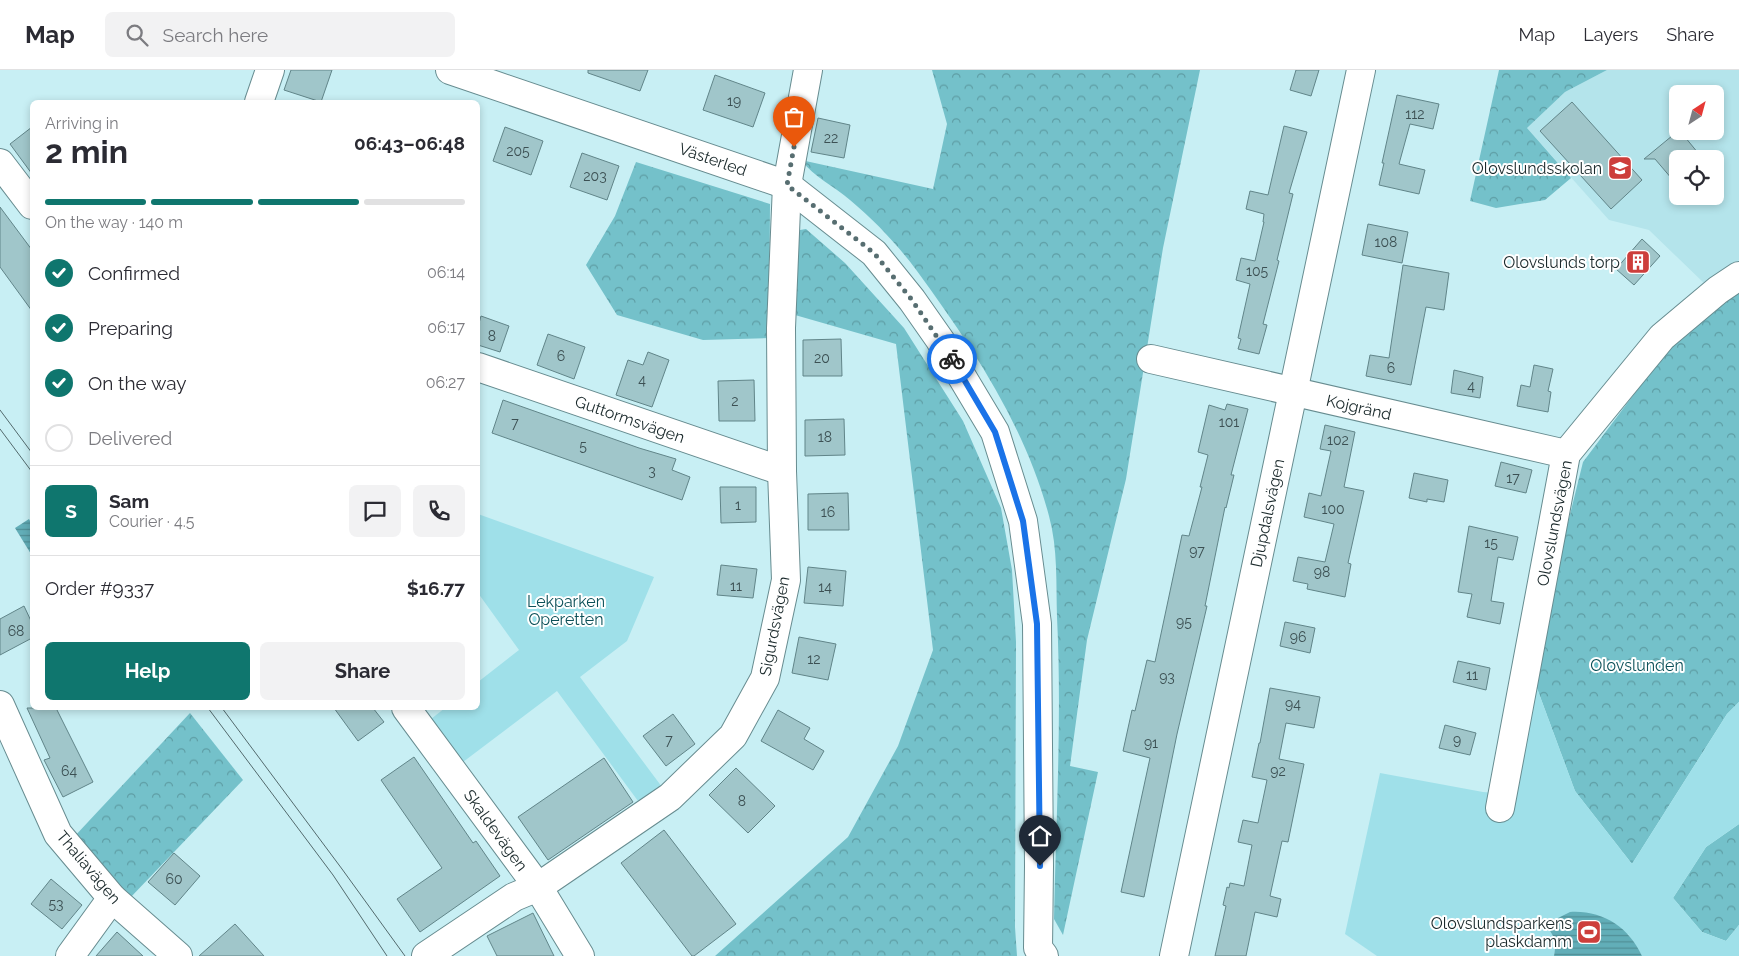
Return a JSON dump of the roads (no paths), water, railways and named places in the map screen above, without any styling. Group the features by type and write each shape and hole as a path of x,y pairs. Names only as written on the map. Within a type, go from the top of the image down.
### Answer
{"street":[{"path":"260,100 270,70"},
{"name":"Västerled","path":"450,70 787,185 874,253 912,300 940,340 995,432 1023,521 1037,624 1040,866 1038,948 1044,956"},
{"name":"Sigurdsvägen","path":"426,956 514,898 538,886 670,797 733,736 765,678 786,580 782,472 781,328 787,185 808,70"},
{"name":"Djupdalsvägen","path":"1174,956 1361,70"},
{"path":"0,163 30,202"},
{"name":"Olovslundsvägen","path":"1500,808 1566,454 1662,337 1718,290 1739,276"},
{"name":"Kojgränd","path":"1151,359 1566,454"},
{"name":"Guttormsvägen","path":"480,369 782,472"},
{"name":"Thaliavägen","path":"0,705 58,834 112,898 178,956"},
{"name":"Skaldevägen","path":"407,710 538,886 580,956"},
{"path":"70,956 112,898"}],"tram line":[{"path":"0,410 30,450"},
{"path":"0,429 30,469"},
{"path":"209,710 333,875 387,956"},
{"path":"223,710 405,956"}],"place":[{"name":"Olovslundsskolan","path":"1620,168"},
{"name":"Olovslunds torp","path":"1638,262"},
{"name":"Olovslundsparkens plaskdamm","path":"1589,932"}],"park label":[{"name":"Lekparken Operetten","path":"566,610"},
{"name":"Olovslunden","path":"1637,665"}]}
